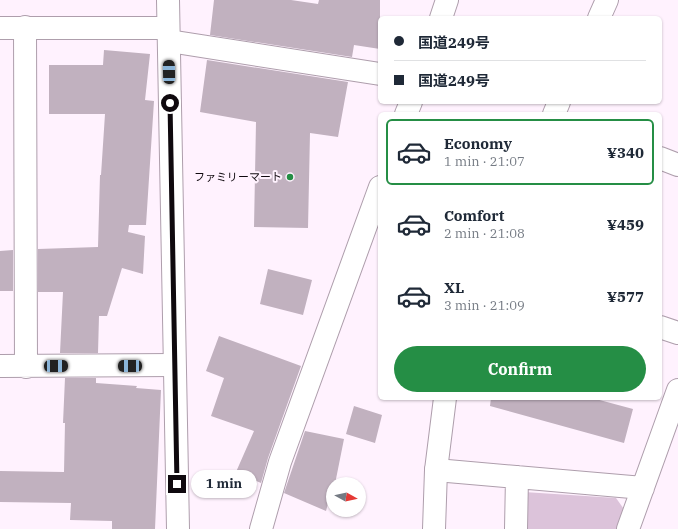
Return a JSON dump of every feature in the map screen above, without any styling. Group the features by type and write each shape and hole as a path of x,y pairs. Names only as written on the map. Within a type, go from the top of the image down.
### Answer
{"main road":[{"path":"168,0 178,529"},
{"path":"442,16 447,0"},
{"path":"600,16 607,0"},
{"path":"25,27 26,367"},
{"path":"0,28 25,27 169,34 378,74"},
{"path":"662,159 678,165"},
{"path":"261,529 280,462 378,192"},
{"path":"662,328 678,333"},
{"path":"0,366 174,365"},
{"path":"628,529 678,390"},
{"path":"434,529 436,470 445,400"},
{"path":"436,470 642,488"},
{"path":"516,529 517,477"}],"shaded area":[{"path":"524,492 616,498 626,512 619,529 524,529"}],"building":[{"path":"214,0 291,0 318,4 319,0 380,0 380,16 378,16 378,49 354,45 352,57 210,35"},
{"path":"104,50 150,54 145,100 154,101 146,225 129,225 128,232 145,236 143,274 122,268 107,316 99,316 98,353 60,353 63,292 38,292 38,249 98,247 100,175 105,114 49,114 49,65 103,65"},
{"path":"207,60 348,82 338,137 310,133 308,228 254,227 256,122 200,112"},
{"path":"13,250 13,291 0,291 0,251"},
{"path":"268,269 312,280 303,315 260,304"},
{"path":"219,336 301,366 268,458 261,483 236,472 254,431 211,416 224,378 206,371"},
{"path":"65,378 96,378 96,383 137,386 136,388 161,390 155,529 112,529 112,521 70,520 71,503 0,502 0,471 64,472 65,423 63,423"},
{"path":"491,400 599,400 633,409 624,443 490,406"},
{"path":"354,406 382,415 375,443 346,434"},
{"path":"305,431 344,439 336,477 326,477 326,511 284,493"}],"place":[{"name":"ファミリーマート","path":"290,177"}],"route":[{"path":"170,103 177,484"}]}
